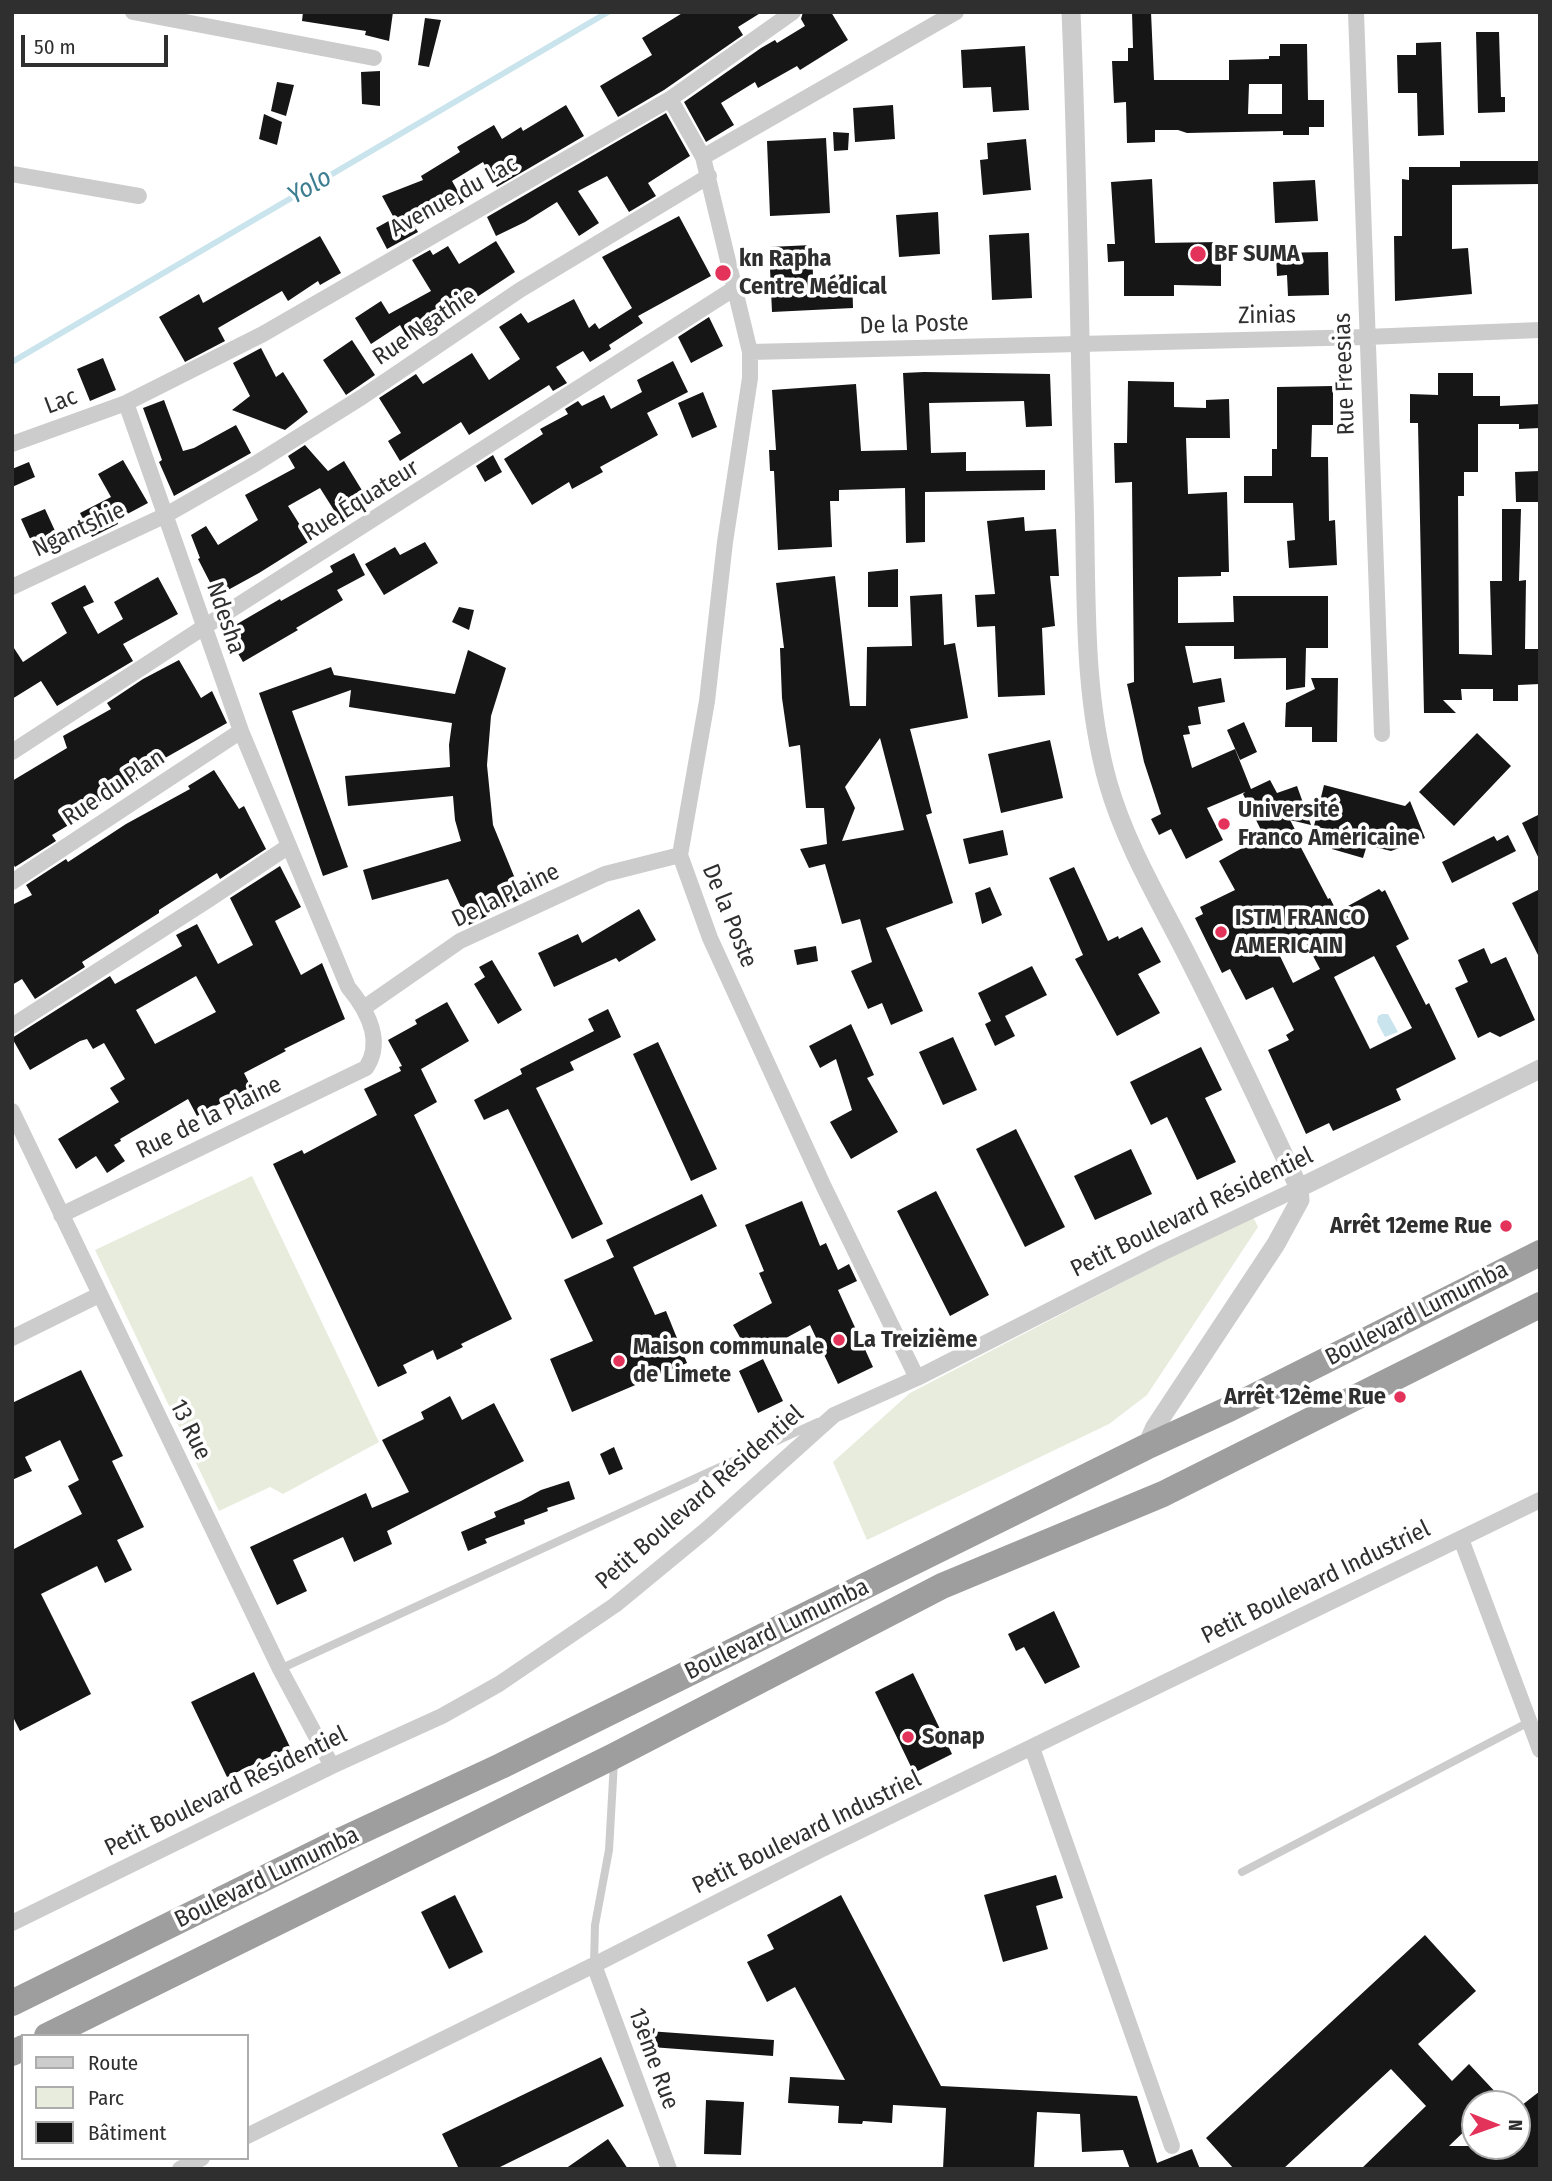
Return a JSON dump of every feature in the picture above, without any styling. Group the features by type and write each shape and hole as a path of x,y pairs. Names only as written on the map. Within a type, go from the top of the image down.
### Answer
{"highway":[{"name":"Boulevard Lumumba","path":"12,2003 344,1839 551,1742 1146,1447 1229,1409 1540,1252"},
{"name":"Boulevard Lumumba","path":"51,2034 614,1756 942,1586 1163,1494 1540,1305"}],"street":[{"path":"133,12 374,58"},
{"name":"Avenue du Lac","path":"126,404 262,334 670,99 793,12"},
{"path":"703,157 956,12"},
{"path":"1071,12 1078,170 1079,342 1089,671 1096,731 1108,784 1126,834 1235,1050 1299,1188 1300,1200 1288,1223 1162,1416 1146,1447"},
{"name":"Rue Freesias","path":"1356,12 1382,734"},
{"name":"De la Poste","path":"670,99 703,157 750,352 750,378 725,542 706,701 680,855 715,950 916,1378"},
{"path":"12,174 139,196"},
{"name":"Rue Ngathie","path":"166,514 255,464 362,397 520,290 709,176"},
{"name":"Rue Équateur","path":"12,752 735,288"},
{"name":"Zinias","path":"1079,342 1366,337 1540,330"},
{"name":"De la Poste","path":"750,352 1079,342"},
{"name":"Lac","path":"12,444 126,404"},
{"name":"Ndesha","path":"126,404 241,731 348,987 365,1007 374,1041 373,1057"},
{"name":"Ngantshie","path":"12,587 166,514"},
{"name":"Rue du Plan","path":"12,882 241,731"},
{"path":"12,1026 289,846"},
{"name":"De la Plaine","path":"365,1007 460,941 605,874 680,855"},
{"name":"Rue de la Plaine","path":"61,1215 366,1068 373,1057"},
{"name":"Petit Boulevard Résidentiel","path":"12,1923 332,1766 454,1710 499,1684 615,1605 706,1530 834,1415 916,1378 1162,1253 1540,1069"},
{"name":"13 Rue","path":"12,1111 280,1669 332,1766"},
{"path":"12,1338 99,1295"},
{"name":"Petit Boulevard Industriel","path":"248,2136 820,1850 1540,1500"},
{"path":"1461,1539 1540,1751"},
{"path":"1032,1748 1171,2146"},
{"name":"13ème Rue","path":"594,1965 668,2169"},
{"path":"180,2169 198,2160"}],"lane":[{"path":"280,1669 834,1415"},
{"path":"1242,1872 1529,1722"},
{"path":"594,1965 595,1926 609,1850 614,1756"}],"green space":[{"path":"252,1176 379,1442 283,1494 270,1487 219,1511 95,1250"},
{"path":"1252,1215 1258,1227 1147,1395 1109,1424 867,1540 833,1462 910,1393"}],"water":[{"path":"1388,1014 1398,1032 1385,1037 1377,1022 1378,1016"}],"building":[{"path":"303,12 393,12 389,41 365,35 366,31 302,21"},
{"path":"684,12 762,12 738,27 743,35 664,90 618,117 600,86 652,55 642,38"},
{"path":"803,12 831,12 848,40 800,70 797,66 758,88 755,82 721,103 734,125 706,142 684,102 761,48 775,40 777,43 805,26 801,19"},
{"path":"1132,12 1151,12 1154,80 1229,80 1229,60 1269,59 1269,56 1280,56 1280,44 1307,44 1308,100 1324,100 1324,127 1309,127 1309,135 1283,135 1283,131 1187,133 1178,130 1155,130 1155,142 1127,143 1126,102 1114,103 1112,61 1128,61 1128,48 1133,48","holes":["1249,84 1282,84 1282,114 1248,114"]},
{"path":"425,18 441,20 429,67 418,65"},
{"path":"1476,32 1499,32 1501,97 1505,97 1505,112 1478,113"},
{"path":"1441,42 1444,135 1418,136 1417,93 1398,93 1397,55 1416,55 1416,43"},
{"path":"1025,46 1029,110 993,112 991,87 963,88 961,50"},
{"path":"380,71 380,106 362,104 361,72"},
{"path":"277,82 294,85 286,116 271,111"},
{"path":"566,105 584,136 497,187 483,162 452,181 464,202 443,214 441,210 415,227 418,232 387,249 376,228 394,218 382,196 423,180 421,176 460,152 457,147 494,125 502,139 521,127 523,131"},
{"path":"893,105 895,139 855,142 853,108"},
{"path":"666,113 690,156 648,183 656,196 629,212 607,176 578,191 599,223 579,236 557,202 496,236 487,217"},
{"path":"264,114 282,122 277,145 259,139"},
{"path":"833,132 849,133 848,150 834,151"},
{"path":"826,138 830,213 770,216 767,141"},
{"path":"1026,139 1031,190 983,195 980,160 988,159 987,143"},
{"path":"1460,161 1540,161 1540,184 1452,185 1452,249 1468,248 1472,294 1395,301 1394,236 1402,236 1402,179 1409,180 1409,167 1460,167"},
{"path":"1152,179 1155,243 1221,242 1221,286 1174,285 1174,296 1124,296 1124,261 1108,262 1107,244 1115,244 1111,182"},
{"path":"1315,180 1318,221 1275,223 1273,182"},
{"path":"938,212 940,254 899,257 896,215"},
{"path":"679,216 711,276 638,316 643,323 609,345 611,349 590,362 583,351 556,367 567,383 553,391 549,385 469,435 461,422 400,461 388,441 401,433 379,398 416,374 423,384 472,353 489,380 520,359 499,327 521,313 528,323 574,299 589,328 595,323 599,329 632,308 602,257"},
{"path":"1029,233 1032,298 992,300 989,235"},
{"path":"320,236 341,273 320,285 318,281 288,301 282,291 218,328 225,341 185,362 159,317 199,294 203,303"},
{"path":"496,241 515,272 477,297 479,300 444,320 445,322 430,333 425,332 409,341 400,325 371,344 355,318 381,301 389,314 431,291 412,260 430,250 433,255 448,246 459,264"},
{"path":"812,245 813,276 852,274 853,308 772,312 769,247"},
{"path":"1328,252 1329,295 1288,296 1287,275 1277,276 1276,253"},
{"path":"709,317 723,346 691,363 678,337"},
{"path":"352,340 375,375 346,395 323,360"},
{"path":"261,348 276,377 283,372 308,412 285,430 232,410 250,396 233,363"},
{"path":"103,358 116,390 90,401 77,369"},
{"path":"673,361 688,392 647,413 658,435 600,467 603,472 572,489 569,482 532,505 504,459 543,434 540,429 568,414 565,409 578,401 582,406 604,395 611,409 642,392 637,380"},
{"path":"903,373 1050,374 1052,426 1026,427 1024,401 929,403 931,453 966,452 966,471 1045,470 1045,490 925,492 925,542 906,543 905,488 839,490 839,501 830,501 832,547 778,550 774,471 770,471 769,450 776,450 772,390 856,384 861,451 907,450"},
{"path":"1438,373 1473,373 1473,396 1500,396 1500,406 1540,404 1540,428 1519,429 1519,424 1478,424 1478,472 1464,472 1464,496 1458,496 1459,654 1492,655 1490,581 1502,581 1502,509 1521,509 1519,581 1526,580 1525,649 1540,649 1540,684 1518,685 1518,701 1493,701 1493,689 1461,689 1462,700 1443,700 1456,713 1424,713 1418,423 1410,423 1410,394 1438,395"},
{"path":"1128,381 1174,382 1174,407 1206,408 1206,400 1229,399 1230,438 1186,438 1188,494 1227,492 1229,572 1221,572 1221,576 1178,577 1178,623 1234,622 1233,596 1328,596 1328,648 1306,648 1305,687 1286,690 1286,658 1234,659 1234,646 1185,646 1193,683 1221,678 1225,702 1198,707 1201,724 1188,726 1190,734 1183,735 1192,768 1235,749 1251,789 1270,780 1277,793 1297,786 1311,825 1290,820 1301,841 1297,840 1337,912 1379,889 1382,892 1385,890 1409,939 1396,946 1426,1005 1429,1003 1456,1059 1396,1089 1401,1100 1333,1131 1329,1123 1306,1134 1268,1050 1289,1040 1286,1035 1294,1030 1273,987 1246,1000 1230,969 1222,973 1195,918 1203,914 1200,907 1235,890 1219,861 1264,836 1243,794 1245,792 1207,808 1223,840 1186,859 1171,829 1159,835 1151,819 1161,814 1144,762 1127,684 1134,682 1132,482 1115,483 1114,443 1127,443","holes":["1305,941 1320,969 1293,983 1279,954","1374,956 1412,1028 1370,1049 1334,977"]},
{"path":"1333,386 1333,425 1312,425 1311,457 1328,457 1329,521 1335,520 1337,565 1289,568 1287,541 1295,540 1293,503 1244,503 1244,476 1272,476 1272,449 1277,449 1277,387"},
{"path":"703,392 717,427 692,438 678,403"},
{"path":"164,400 183,451 194,448 236,425 251,453 174,496 159,462 162,460 143,408"},
{"path":"305,445 328,471 344,461 371,505 342,523 320,488 288,506 310,541 217,596 198,559 200,558 191,535 206,526 218,545 258,520 245,495 295,468 288,456"},
{"path":"493,455 502,472 485,482 476,466"},
{"path":"123,460 148,503 116,520 118,524 92,537 80,513 111,497 98,474"},
{"path":"29,462 35,477 12,487 12,469"},
{"path":"1540,471 1540,502 1516,502 1515,472"},
{"path":"45,509 61,544 37,554 21,519"},
{"path":"1024,517 1025,531 1056,529 1059,576 1050,576 1055,626 1042,628 1045,695 998,697 995,626 977,627 975,595 995,594 987,521"},
{"path":"425,542 438,563 384,595 365,564 395,547 400,555"},
{"path":"354,553 365,575 337,590 343,600 243,662 225,631 333,572 330,566"},
{"path":"898,569 898,607 868,607 868,572"},
{"path":"835,576 850,706 866,706 867,647 912,646 910,596 942,594 944,645 955,643 968,718 910,729 932,813 926,815 953,903 886,928 923,1011 891,1025 882,1003 868,1009 851,971 872,962 860,919 842,924 825,864 809,868 800,849 827,844 824,808 806,808 800,745 789,747 782,698 780,648 784,648 776,583","holes":["880,738 904,830 842,841 855,808 845,787"]},
{"path":"158,577 178,614 123,644 133,661 57,706 41,681 12,699 12,645 23,662 67,633 51,603 85,585 94,602 83,607 98,634 123,619 114,602"},
{"path":"459,607 474,610 469,630 452,622"},
{"path":"468,650 506,668 491,716 487,765 493,825 523,898 469,925 448,879 372,900 363,870 461,841 455,820 453,796 348,806 345,776 450,767 452,723 349,707 351,690 292,711 348,867 323,876 259,693 331,667 334,675 455,694"},
{"path":"179,660 201,698 212,691 227,723 135,775 138,780 80,813 82,817 52,835 56,841 15,867 12,862 12,781 67,748 63,736 111,709 107,703 143,679"},
{"path":"1311,678 1338,678 1337,742 1312,742 1312,727 1285,727 1286,703 1315,689"},
{"path":"1244,722 1257,752 1240,760 1227,730"},
{"path":"1477,733 1511,766 1454,826 1419,792"},
{"path":"1050,740 1063,798 1001,813 988,754"},
{"path":"214,770 239,809 244,806 266,849 220,879 217,873 159,910 159,913 82,962 85,967 35,999 22,979 12,985 12,905 32,895 26,885 66,859 68,862 126,824 190,789 188,786"},
{"path":"1324,785 1405,806 1410,801 1425,838 1391,851 1367,845 1363,858 1332,849 1337,832 1314,826"},
{"path":"1540,814 1540,861 1522,823"},
{"path":"1003,830 1008,855 969,864 963,839"},
{"path":"1508,835 1516,851 1452,883 1442,862 1494,836 1497,841"},
{"path":"280,866 301,907 275,921 301,975 322,963 345,1019 284,1049 286,1051 244,1073 251,1087 197,1116 188,1099 120,1139 121,1141 114,1145 125,1161 107,1173 96,1156 76,1169 58,1139 119,1102 110,1088 125,1079 104,1043 93,1049 87,1039 80,1041 30,1070 12,1038 110,976 115,984 182,946 176,935 197,924 218,964 253,945 230,898","holes":["196,976 216,1012 155,1044 136,1010"]},
{"path":"1074,867 1108,941 1118,936 1119,939 1142,927 1161,962 1138,974 1160,1013 1117,1036 1075,959 1083,955 1049,878"},
{"path":"990,887 1002,915 982,924 975,893"},
{"path":"1540,889 1540,959 1512,903"},
{"path":"639,909 656,940 619,962 616,958 554,987 538,953 578,934 582,943"},
{"path":"816,946 818,961 797,965 794,950"},
{"path":"1484,948 1491,964 1506,957 1535,1020 1500,1037 1490,1032 1478,1038 1455,988 1468,982 1458,960"},
{"path":"492,960 522,1010 498,1024 474,984 485,977 479,967"},
{"path":"1032,966 1047,995 1005,1016 1015,1036 995,1046 985,1024 991,1021 978,993"},
{"path":"447,1002 469,1041 421,1069 437,1102 414,1115 512,1319 461,1344 463,1347 437,1360 433,1350 403,1365 407,1373 378,1387 273,1164 302,1150 304,1154 377,1115 364,1089 401,1071 399,1067 402,1066 388,1040 417,1024 415,1020"},
{"path":"608,1009 621,1037 570,1062 574,1070 536,1088 603,1224 572,1239 508,1109 484,1120 474,1100 522,1074 520,1069 594,1031 588,1019"},
{"path":"851,1024 874,1075 867,1078 898,1132 851,1159 830,1122 852,1110 836,1059 820,1068 809,1046"},
{"path":"953,1037 977,1090 943,1105 919,1052"},
{"path":"658,1042 717,1169 691,1181 633,1054"},
{"path":"1201,1047 1222,1090 1205,1098 1236,1162 1197,1180 1167,1117 1151,1125 1130,1082"},
{"path":"1016,1129 1065,1227 1025,1247 976,1149"},
{"path":"1131,1149 1152,1194 1095,1220 1074,1176"},
{"path":"936,1191 989,1295 950,1316 897,1211"},
{"path":"702,1194 717,1226 633,1267 655,1315 666,1311 687,1363 572,1412 550,1359 593,1341 564,1280 614,1257 606,1240"},
{"path":"802,1201 820,1246 826,1243 838,1270 849,1264 857,1281 838,1290 873,1367 838,1384 810,1325 751,1357 733,1325 772,1303 759,1273 764,1271 745,1225"},
{"path":"763,1359 783,1401 758,1413 739,1371"},
{"path":"81,1370 123,1456 112,1461 144,1527 117,1540 132,1570 105,1583 97,1566 41,1594 91,1694 20,1731 12,1715 12,1550 82,1514 68,1486 79,1480 60,1440 25,1457 32,1471 12,1480 12,1403"},
{"path":"450,1396 462,1420 494,1403 524,1461 387,1531 392,1544 354,1562 343,1537 293,1560 307,1591 277,1605 250,1547 366,1493 372,1508 409,1492 382,1440 424,1419 421,1412"},
{"path":"614,1447 623,1469 609,1475 600,1454"},
{"path":"569,1481 575,1499 547,1508 548,1511 524,1520 525,1524 485,1539 487,1543 468,1551 461,1532 496,1517 494,1512 541,1490"},
{"path":"1054,1611 1080,1667 1045,1684 1024,1647 1016,1651 1008,1634"},
{"path":"254,1672 290,1747 227,1777 191,1702"},
{"path":"913,1673 952,1754 914,1773 875,1692"},
{"path":"1056,1875 1063,1898 1036,1906 1048,1949 1003,1962 984,1895"},
{"path":"455,1895 483,1952 449,1969 421,1912"},
{"path":"841,1895 941,2086 1137,2096 1157,2163 1192,2149 1200,2169 1130,2169 1123,2150 1082,2152 1080,2114 1037,2112 1034,2169 943,2169 946,2108 893,2105 892,2123 863,2121 862,2124 838,2123 839,2106 788,2103 790,2077 845,2080 795,1987 767,2002 747,1962 774,1949 767,1935"},
{"path":"1425,1935 1476,1991 1418,2044 1452,2081 1469,2064 1493,2090 1461,2090 1461,2134 1449,2146 1461,2146 1461,2160 1531,2160 1531,2098 1540,2091 1540,2169 1361,2169 1426,2106 1391,2069 1283,2169 1234,2169 1206,2138"},
{"path":"648,2031 774,2040 773,2056 651,2047"},
{"path":"601,2057 624,2106 496,2169 459,2169 442,2134"},
{"path":"706,2100 744,2102 741,2155 704,2154"},
{"path":"608,2139 628,2169 565,2169"}],"waterway":[{"name":"Yolo","path":"12,362 608,12"}],"place":[{"name":"BF SUMA","path":"1198,254"},
{"name":"kn Rapha Centre Médical","path":"723,273"},
{"name":"Université Franco Américaine","path":"1224,824"},
{"name":"ISTM FRANCO AMERICAIN","path":"1221,932"},
{"name":"Arrêt 12eme Rue","path":"1506,1226"},
{"name":"La Treizième","path":"839,1340"},
{"name":"Maison communale de Limete","path":"619,1361"},
{"name":"Arrêt 12ème Rue","path":"1400,1397"},
{"name":"Sonap","path":"908,1737"}]}
